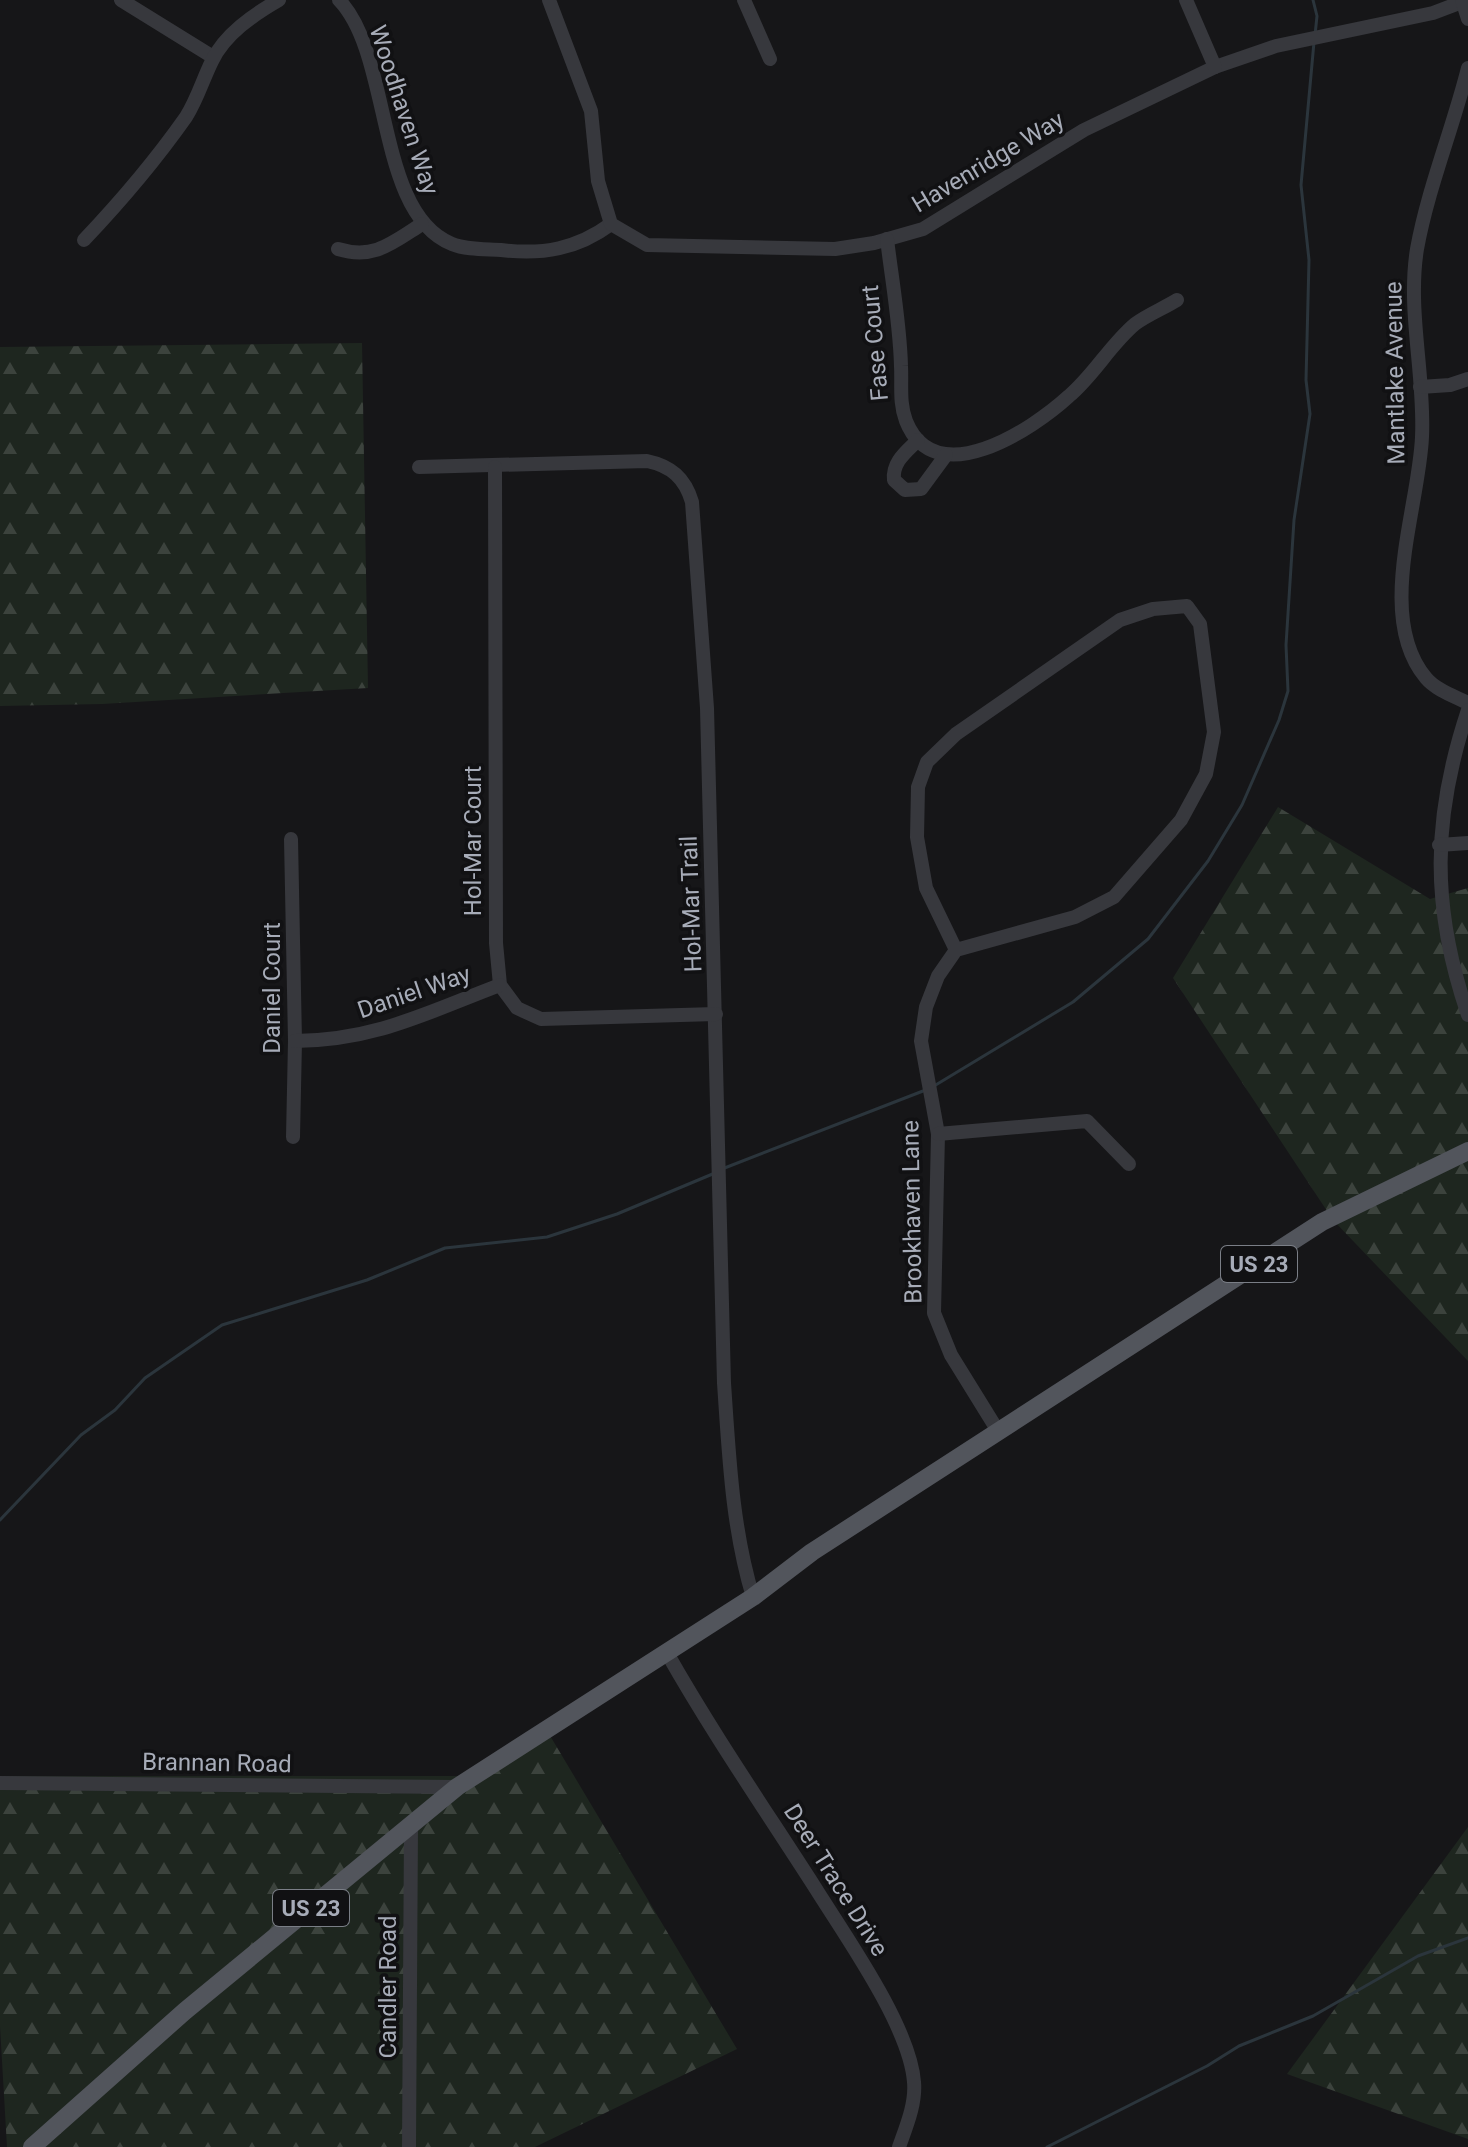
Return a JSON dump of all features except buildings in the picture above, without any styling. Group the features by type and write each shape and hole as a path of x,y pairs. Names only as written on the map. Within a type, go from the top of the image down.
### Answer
{"main road":[{"name":"US 23","path":"32,2147 185,2011 457,1787 753,1597 812,1552 1322,1222 1468,1151"}],"street":[{"path":"121,0 213,57"},
{"path":"84,240 137,184 172,137 189,112 213,57 235,30 279,0"},
{"path":"549,0 591,111 598,181 611,224"},
{"path":"744,0 770,59"},
{"path":"1186,0 1215,67"},
{"name":"Woodhaven Way","path":"342,1 365,51 406,197 422,224 453,245 515,252 556,251 589,240 611,224"},
{"path":"1462,1 1468,19"},
{"name":"Havenridge Way","path":"611,224 647,245 674,247 835,249 887,239 923,229 1084,130 1215,67 1276,46 1433,13 1462,1"},
{"name":"Mantlake Avenue","path":"1467,72 1417,248 1415,283 1422,435 1401,585 1404,628 1416,663 1427,680 1468,703"},
{"path":"338,249 359,255 385,247 422,224"},
{"name":"Fase Court","path":"887,239 901,365 901,403 906,420 918,440"},
{"path":"946,455 921,489 905,490 894,480 893,472 902,455 918,440 946,455 970,454 995,445 1067,398 1135,324 1177,300"},
{"path":"1420,387 1450,385 1468,379"},
{"name":"Hol-Mar Trail","path":"419,467 647,461 663,464 688,486 697,535 702,608 716,1014 718,1228 730,1470 741,1558 753,1597"},
{"name":"Hol-Mar Court","path":"495,467 496,943 500,985"},
{"path":"1187,606 1200,624 1214,732 1206,774 1181,820 1114,897 1075,917 956,950 926,888 917,837 918,787 927,762 956,734 1120,620 1153,609 1187,606"},
{"path":"1468,710 1452,759 1439,845 1445,931 1468,1015"},
{"name":"Daniel Court","path":"291,839 295,1041 293,1137"},
{"path":"1439,845 1468,843"},
{"name":"Brookhaven Lane","path":"956,950 938,976 926,1007 921,1041 938,1134 934,1313 951,1355 998,1431"},
{"path":"500,985 517,1008 554,1021 716,1014"},
{"name":"Daniel Way","path":"295,1041 339,1040 386,1030 500,985"},
{"path":"938,1134 1087,1121 1129,1164"},
{"name":"Deer Trace Drive","path":"667,1653 697,1705 855,1948 906,2048 914,2083 910,2118 899,2147"},
{"name":"Brannan Road","path":"0,1783 457,1787"},
{"name":"Candler Road","path":"409,2147 411,1827"}],"green space":[{"path":"362,343 368,688 102,704 0,706 0,347"},
{"path":"1278,807 1430,899 1468,888 1468,1361 1333,1220 1173,978"},
{"path":"549,1734 737,2049 535,2147 7,2147 0,2026 0,1776 475,1776"},
{"path":"1468,1827 1468,2139 1287,2074"}],"waterway":[{"path":"1313,0 1317,16 1315,35"},
{"path":"934,1086 1073,1002 1148,939 1208,861 1242,805 1279,720 1288,691 1286,645 1294,520 1310,414 1306,380 1309,260 1301,185 1314,42"},
{"path":"722,1169 923,1091"},
{"path":"0,1520 81,1435 115,1410 145,1378 222,1325 367,1280 445,1248 547,1237 617,1214 715,1173"},
{"path":"1047,2147 1207,2066 1239,2046 1313,2016 1418,1956 1468,1938"}]}
